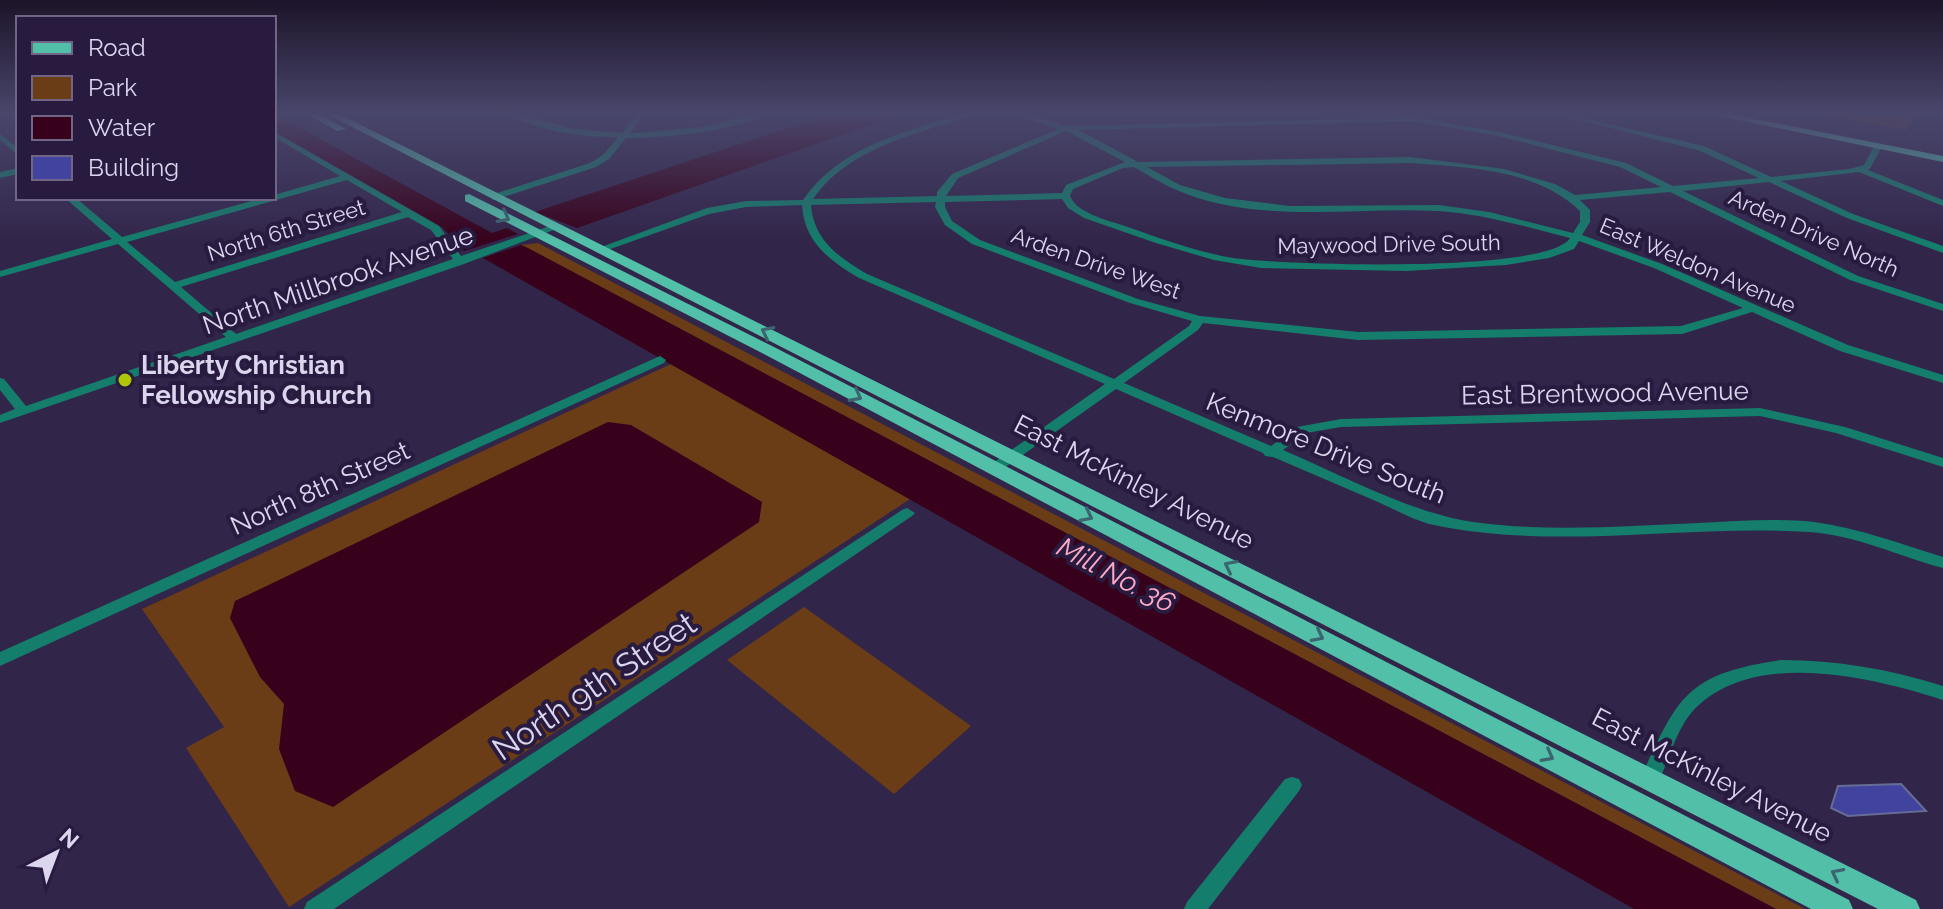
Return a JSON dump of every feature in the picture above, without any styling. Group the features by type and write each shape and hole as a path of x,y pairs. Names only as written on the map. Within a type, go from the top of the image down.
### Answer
{"main road":[{"name":"East McKinley Avenue","path":"391,156 545,232 598,250 712,305 1906,909"},
{"name":"East McKinley Avenue","path":"415,156 494,197 545,232 633,283 995,468 1839,909"},
{"path":"422,173 444,179 479,197 494,197"},
{"path":"633,283 650,282 682,298 712,305"},
{"path":"1384,671 1457,695 1521,727 1537,732 1552,729"}],"street":[{"path":"312,156 435,228 460,262"},
{"path":"494,197 593,165 607,156"},
{"path":"806,202 830,172 856,156"},
{"path":"940,199 947,183 955,176 1000,156"},
{"name":"East Weldon Avenue","path":"1119,156 1187,191 1247,205 1301,209 1439,208 1489,215 1578,237 1658,266 1844,348 1943,379"},
{"name":"Arden Drive North","path":"1593,156 1642,172 1854,278 1943,308"},
{"path":"1716,156 1850,216 1943,250"},
{"path":"598,250 707,211 746,204 1065,196 1069,187 1113,166 1133,164 1437,162 1517,176 1574,198 1861,170 1867,167 1873,156"},
{"path":"1861,170 1943,203"},
{"path":"276,197 348,177"},
{"name":"Maywood Drive South","path":"1065,196 1078,212 1116,226 1208,256 1278,267 1529,261 1563,251 1578,237"},
{"path":"1574,198 1587,216 1578,237"},
{"name":"Arden Drive West","path":"940,199 948,223 976,242 1134,301 1199,319 1358,336 1682,330 1753,308"},
{"path":"73,200 235,339"},
{"path":"0,274 266,200"},
{"name":"Kenmore Drive South","path":"806,202 808,226 814,238 840,263 863,276 1389,504 1474,529 1532,535 1812,527 1851,533 1943,563"},
{"name":"North 6th Street","path":"173,286 410,213"},
{"name":"North Millbrook Avenue","path":"0,419 545,232"},
{"path":"995,468 1194,328 1199,319"},
{"name":"North 8th Street","path":"0,659 660,360"},
{"path":"0,382 23,411"},
{"name":"East Brentwood Avenue","path":"1270,453 1302,430 1341,423 1760,412 1840,430 1943,463"},
{"name":"North 9th Street","path":"315,909 907,513"},
{"path":"1650,779 1692,699 1726,679 1746,673 1795,668 1858,672 1943,693"},
{"path":"1195,909 1292,785"}],"green space":[{"path":"538,243 1805,909 1776,909 521,245"},
{"path":"671,364 910,499 289,907 186,748 224,727 142,609"},
{"path":"804,607 971,726 894,794 727,660"}],"water":[{"path":"318,156 352,156 492,233 507,228 518,234 464,251 442,227"},
{"path":"702,156 780,156 577,228 535,212"},
{"name":"Mill No. 36","path":"521,245 1776,909 1634,909 483,258"},
{"path":"608,422 631,425 762,502 759,522 333,807 295,791 279,749 284,704 260,677 230,618 235,601"}],"building":[{"path":"1901,784 1926,811 1848,816 1831,808 1838,786"}],"place":[{"name":"Liberty Christian Fellowship Church","path":"125,380"}]}
